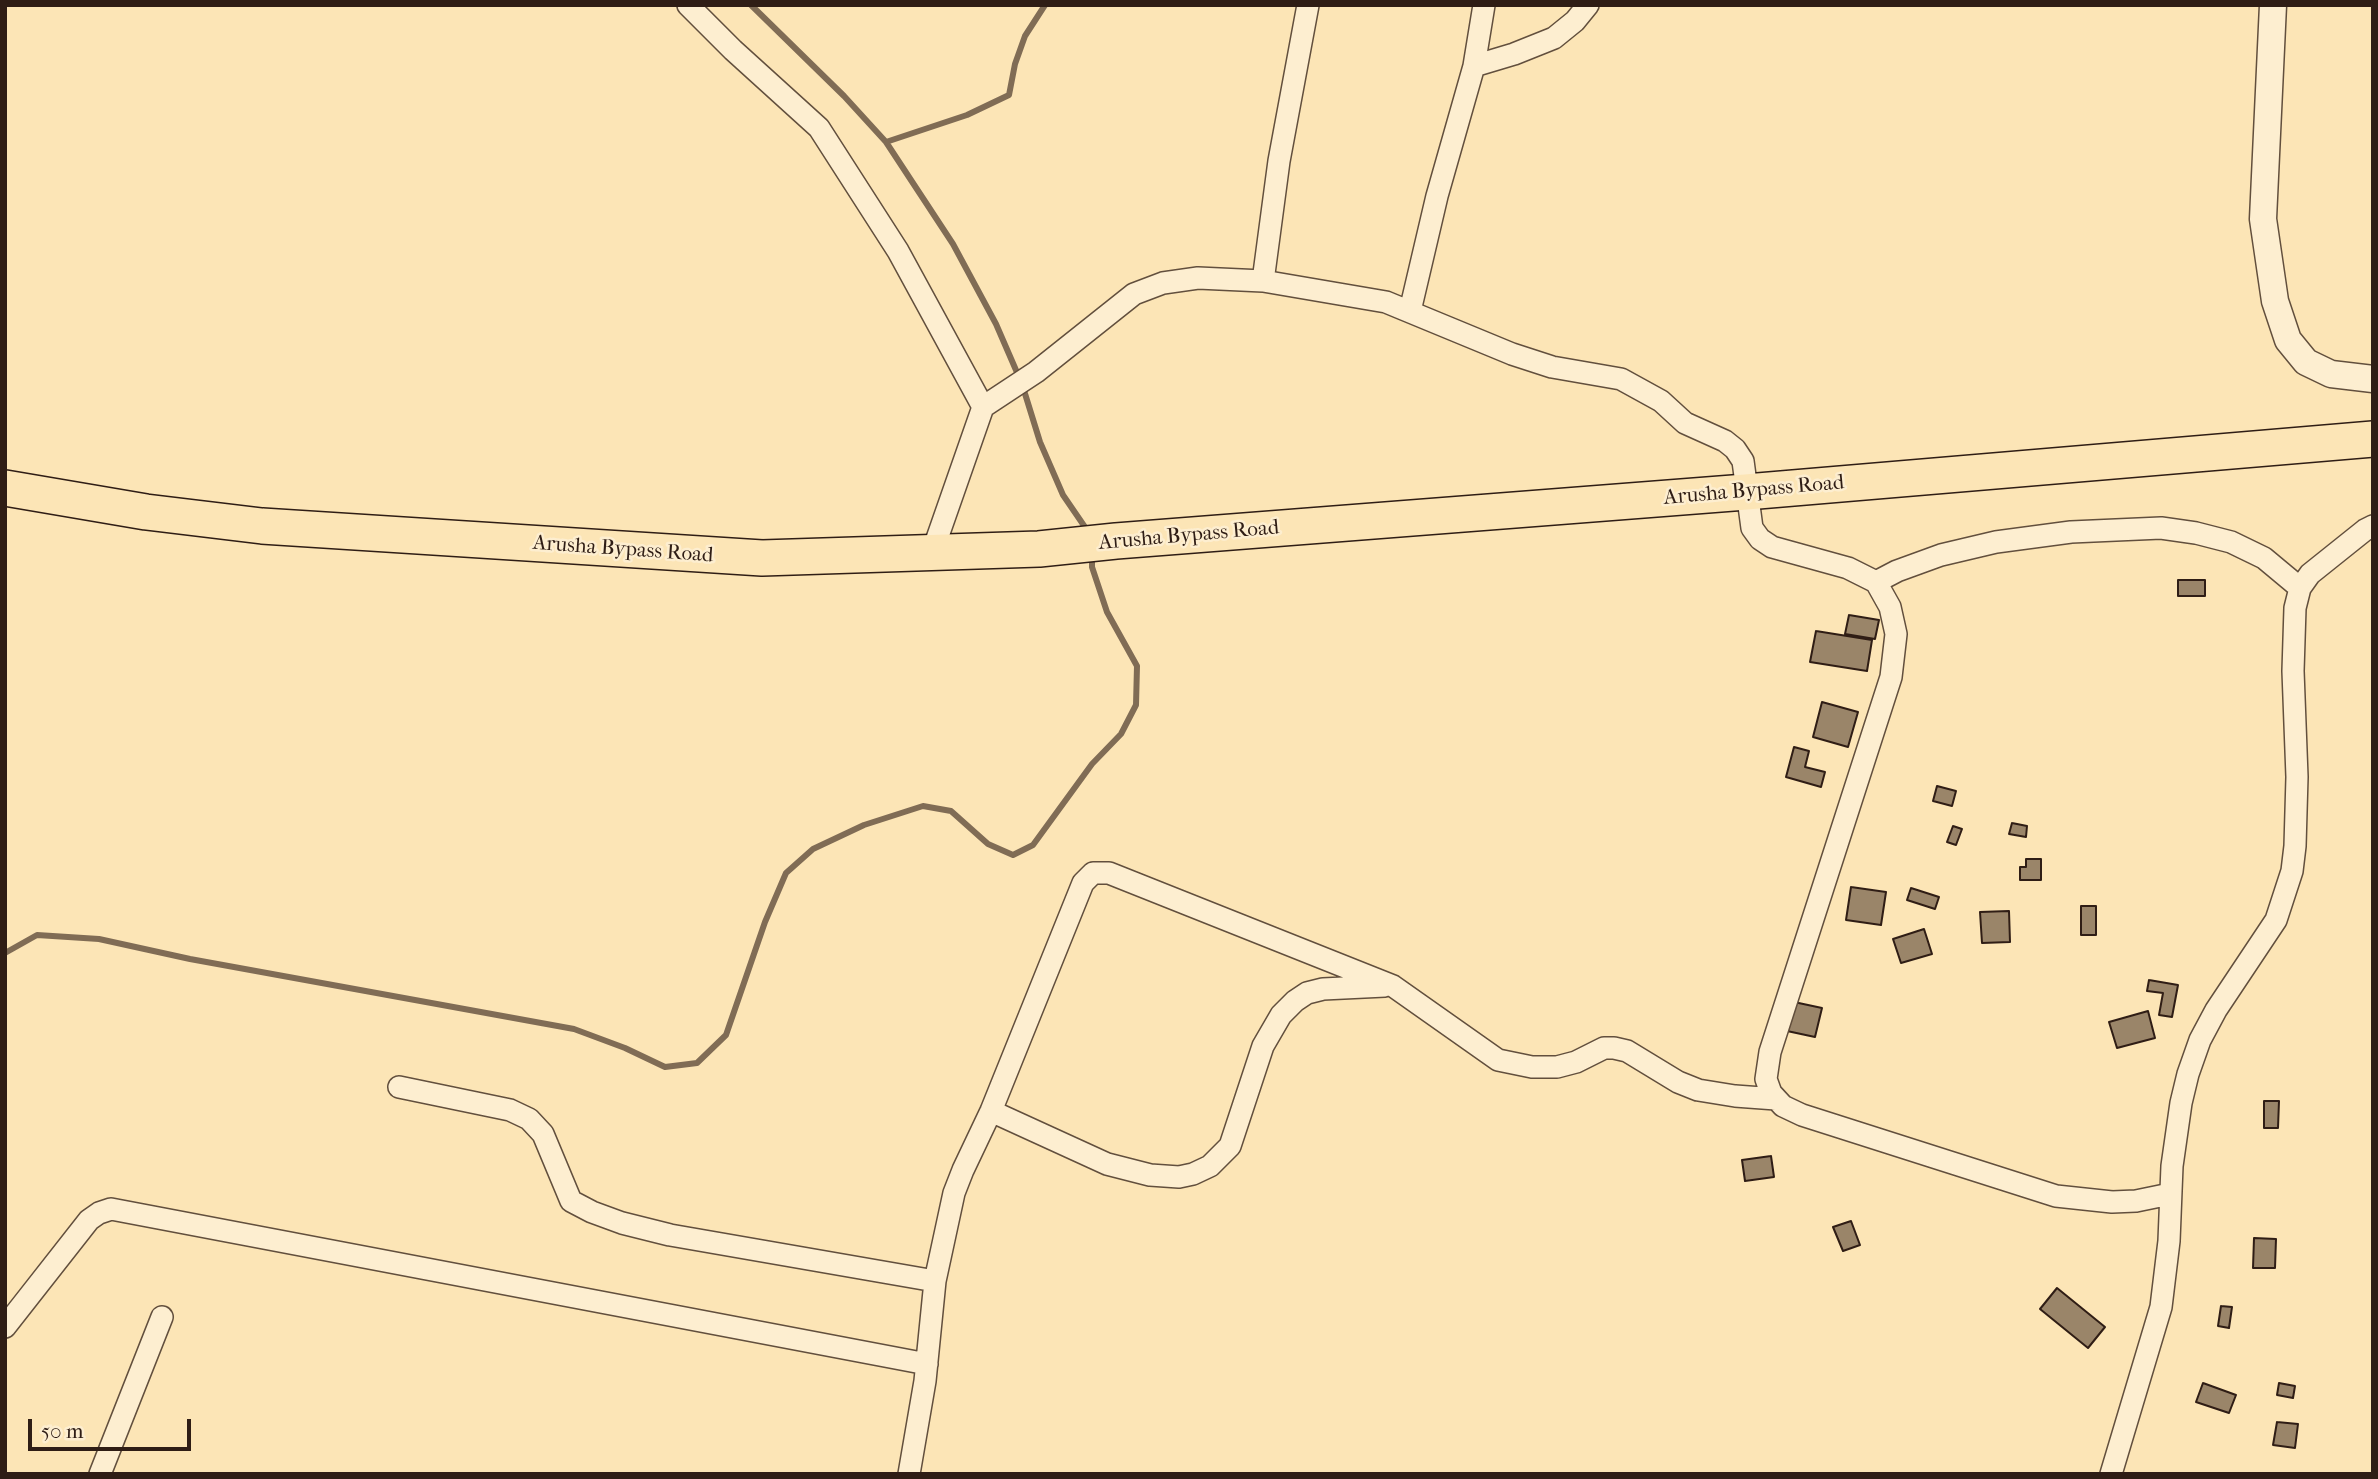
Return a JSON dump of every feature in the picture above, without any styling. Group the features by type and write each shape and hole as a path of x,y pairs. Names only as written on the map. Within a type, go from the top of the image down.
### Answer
{"main road":[{"name":"Arusha Bypass Road","path":"5,488 146,512 262,526 762,558 1040,550 1116,541 1746,492 2373,439"}],"street":[{"path":"688,5 819,128 898,251 983,407"},
{"path":"1263,281 1279,161 1308,5"},
{"path":"1410,311 1437,196 1474,66 1484,5"},
{"path":"1474,66 1555,38 1576,21 1588,5"},
{"path":"2273,5 2263,219 2275,301 2287,340 2306,362 2331,374 2373,379"},
{"path":"932,553 983,407 1036,372 1134,294 1163,283 1198,278 1263,281 1387,302 1513,355 1552,367 1621,379 1647,391 1685,423 1726,441 1735,449 1743,461 1752,528 1760,539 1772,547 1848,568 1876,582 1895,620 1891,677 1770,1052 1766,1079 1771,1093 1783,1105 1802,1115 2056,1196 2112,1202 2136,1201 2170,1194"},
{"path":"2110,1474 2161,1307 2181,1103 2200,1040 2216,1010 2276,920 2292,871 2297,777 2292,671 2295,608 2300,588 2310,574 2373,526"},
{"path":"1876,582 1941,555 1996,541 2071,532 2161,528 2231,541 2264,558 2300,588"},
{"path":"909,1474 927,1364 935,1281 954,1194 991,1111 1083,883 1093,873 1109,873 1393,986 1498,1060 1532,1067 1557,1067 1576,1062 1604,1048 1614,1048 1627,1051 1678,1082 1698,1090 1776,1099"},
{"path":"991,1111 1107,1164 1150,1175 1179,1177 1194,1174 1210,1166 1230,1146 1263,1046 1281,1016 1295,1001 1307,993 1323,989 1393,986"},
{"path":"399,1087 510,1110 529,1119 543,1134 571,1201 602,1216 670,1235 935,1281"},
{"path":"5,1327 89,1220 111,1209 927,1364"},
{"path":"100,1474 162,1317"}],"building":[{"path":"2178,580 2205,580 2205,596 2178,596"},
{"path":"1849,615 1879,620 1875,639 1845,634"},
{"path":"1816,631 1872,640 1867,671 1810,662"},
{"path":"1822,702 1858,712 1848,747 1813,737"},
{"path":"1794,747 1809,751 1805,767 1825,772 1821,787 1786,777"},
{"path":"1937,786 1956,791 1952,806 1933,801"},
{"path":"2012,823 2027,826 2026,837 2009,834"},
{"path":"1953,826 1962,829 1956,845 1947,842"},
{"path":"2026,859 2041,859 2041,880 2020,880 2020,867 2026,867"},
{"path":"1851,887 1886,892 1881,925 1846,920"},
{"path":"1911,888 1939,897 1935,909 1907,900"},
{"path":"2081,906 2096,906 2096,935 2081,935"},
{"path":"2009,911 2010,942 1982,943 1980,912"},
{"path":"1924,929 1932,954 1901,963 1893,939"},
{"path":"2149,980 2178,985 2172,1017 2159,1015 2163,993 2147,991"},
{"path":"1794,1002 1822,1008 1815,1037 1787,1031"},
{"path":"2148,1011 2155,1038 2117,1048 2109,1022"},
{"path":"2264,1101 2279,1101 2278,1128 2264,1128"},
{"path":"1771,1156 1774,1177 1745,1181 1742,1160"},
{"path":"1851,1221 1860,1245 1843,1251 1833,1227"},
{"path":"2254,1238 2276,1239 2275,1268 2253,1268"},
{"path":"2057,1288 2105,1327 2088,1348 2040,1309"},
{"path":"2221,1306 2232,1307 2229,1328 2218,1326"},
{"path":"2203,1383 2236,1395 2229,1413 2196,1402"},
{"path":"2279,1383 2295,1386 2293,1398 2277,1395"},
{"path":"2277,1422 2298,1424 2295,1448 2273,1445"}],"waterway":[{"path":"751,5 844,96 886,142 953,244 996,324 1022,384 1040,442 1063,495 1089,533"},
{"path":"886,142 967,115 1009,95 1015,64 1025,36 1045,5"},
{"path":"5,953 37,935 99,939 190,959 574,1029 625,1048 665,1067 697,1063 726,1035 765,922 786,873 813,849 864,825 923,806 951,811 988,844 1013,855 1033,845 1092,764 1121,734 1136,705 1137,666 1107,612 1092,567 1092,554"}]}
